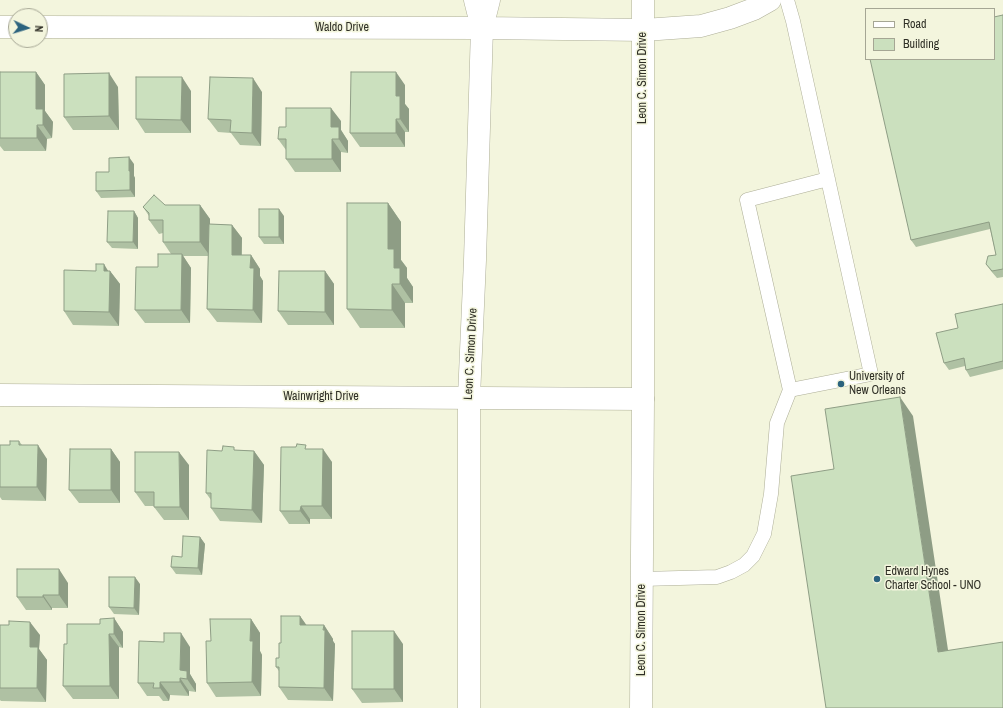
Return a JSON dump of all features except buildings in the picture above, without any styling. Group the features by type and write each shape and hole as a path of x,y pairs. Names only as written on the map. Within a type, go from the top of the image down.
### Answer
{"street":[{"path":"475,0 482,28"},
{"name":"Leon C. Simon Drive","path":"469,708 469,397 482,28 489,0"},
{"name":"Leon C. Simon Drive","path":"641,708 643,0"},
{"name":"Waldo Drive","path":"48,27 644,30 701,26 730,18 754,9 770,0"},
{"name":"Wainwright Drive","path":"0,396 643,398"}],"lane":[{"path":"787,0 793,21 871,374 790,390"},
{"path":"642,579 717,577 731,572 744,565 753,556 764,534 772,494 777,423 790,390 747,200 828,179"}],"place":[{"name":"University of New Orleans","path":"841,384"},
{"name":"Edward Hynes Charter School - UNO","path":"877,579"}]}
